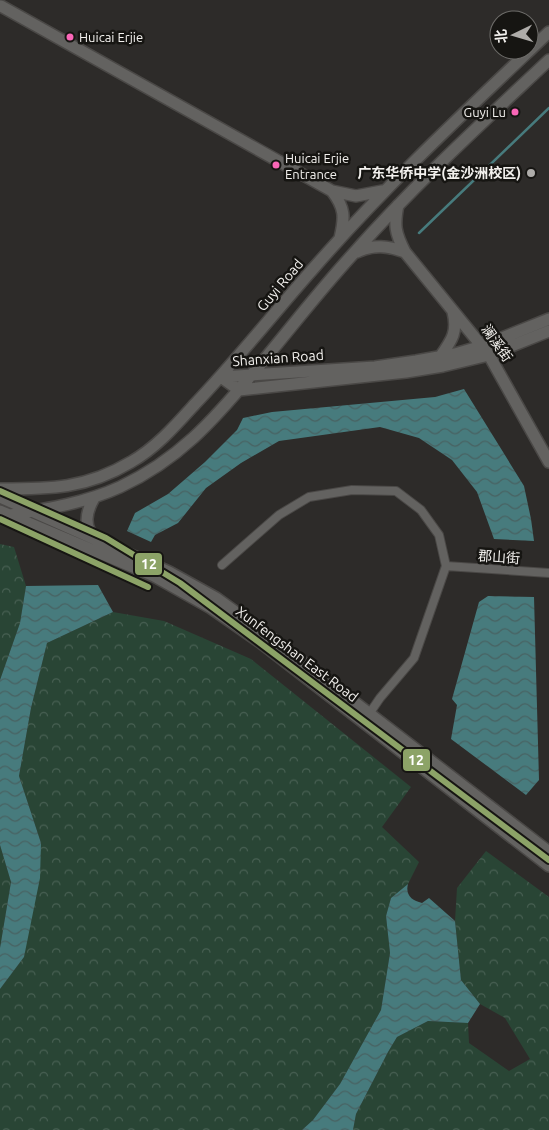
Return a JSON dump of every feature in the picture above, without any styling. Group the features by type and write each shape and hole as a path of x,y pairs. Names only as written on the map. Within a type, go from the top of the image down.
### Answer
{"street":[{"path":"2,4 332,191 356,196 384,190"},
{"name":"Guyi Road","path":"0,488 55,489 74,486 112,472 131,463 142,455 169,432 221,377 340,238 384,190 549,32"},
{"path":"5,513 34,511 94,498 148,472 179,451 202,431 239,390 352,254 398,205 549,60"},
{"path":"332,191 343,212 343,226 340,238"},
{"name":"澜溪街","path":"398,205 395,228 406,252 486,350 549,462"},
{"path":"352,254 374,246 393,247 406,252"},
{"path":"440,357 456,329 452,310"},
{"name":"Shanxian Road","path":"221,377 239,390 406,372 453,364 549,319"},
{"name":"Shanxian Road","path":"221,377 375,367 486,350 549,331"},
{"path":"273,350 271,359 274,366 285,374"},
{"path":"74,486 79,502"},
{"path":"32,524 34,511 42,497 55,489"},
{"path":"222,565 279,515 309,497 352,490 396,491 421,510 439,536 446,566 414,658 380,698 366,718"},
{"name":"Xunfengshan East Road","path":"0,497 169,572 216,598 266,634 366,718"},
{"path":"94,498 86,518 87,528 95,539"},
{"name":"Xunfengshan East Road","path":"5,513 132,566 188,594 260,642 544,848 549,866"},
{"name":"郡山街","path":"446,566 549,573"}],"green space":[{"path":"0,544 14,547 26,586 20,623 0,680"},
{"path":"113,612 164,621 251,659 411,787 382,827 419,862 408,884 391,898 386,916 390,953 381,1010 340,1084 313,1120 302,1130 0,1130 0,989 24,957 41,843 19,776 31,708 47,643"},
{"path":"0,845 11,882 0,948"},
{"path":"486,851 549,897 549,1130 353,1130 356,1114 397,1037 428,1021 468,1023 469,1043 509,1071 530,1059 505,1018 480,1004 461,980 455,921 457,888"}],"water":[{"path":"464,389 524,486 534,541 494,539 477,492 452,460 419,438 380,427 279,441 241,463 206,488 178,523 155,535 151,542 127,531 135,513 168,494 205,462 237,430 243,418 272,412 435,397"},
{"path":"98,585 113,612 47,643 31,708 19,776 41,843 40,878 24,957 0,989 0,948 11,882 0,845 0,680 20,623 26,586"},
{"path":"488,596 534,597 539,780 526,795 451,739 457,705 452,699 479,602"},
{"path":"408,884 408,894 412,899 422,903 429,898 455,921 461,980 480,1004 468,1023 428,1021 397,1037 356,1114 353,1130 302,1130 313,1120 340,1084 381,1010 390,953 386,916 391,898"}],"waterway":[{"path":"419,233 549,108"}],"transit line":[{"name":"12","path":"0,491 106,538 180,583 549,860"},
{"name":"12","path":"0,519 148,587"}],"place":[{"name":"Huicai Erjie","path":"70,37"},
{"name":"Guyi Lu","path":"515,112"},
{"name":"Huicai Erjie Entrance","path":"276,165"},
{"name":"广东华侨中学(金沙洲校区)","path":"531,173"}]}
